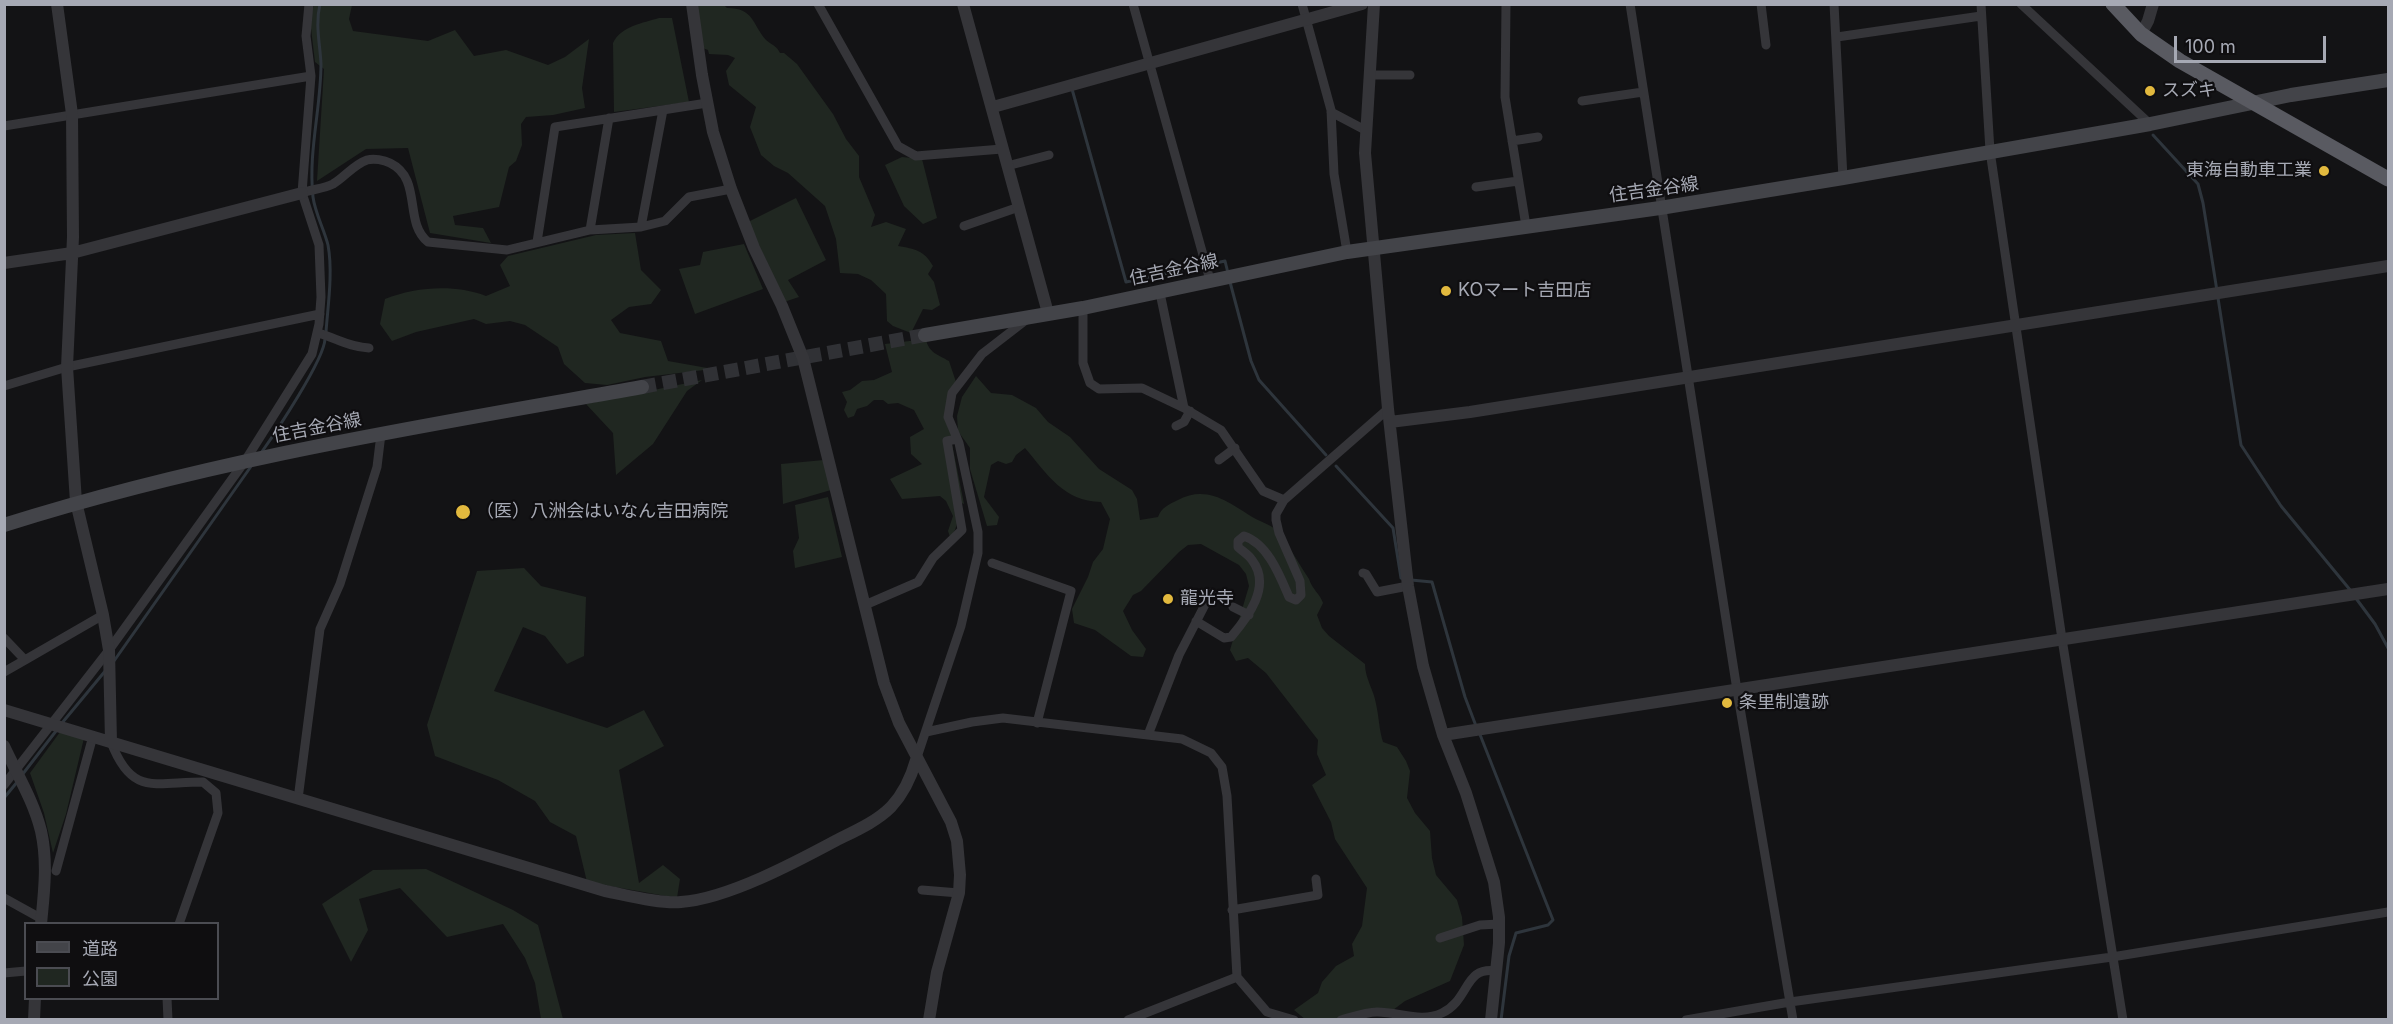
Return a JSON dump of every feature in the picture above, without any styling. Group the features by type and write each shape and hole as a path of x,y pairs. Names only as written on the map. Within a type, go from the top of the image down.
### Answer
{"highway":[{"path":"2113,4 2141,34 2180,61 2388,179"}],"main road":[{"name":"住吉金谷線","path":"925,335 1083,308 1160,292 1219,276 1347,252 1660,208 1843,178 2150,124 2291,95 2388,80"},
{"name":"住吉金谷線","path":"4,525 76,502 245,461 642,387"}],"street":[{"path":"57,4 72,114 72,253 67,367 76,502 104,615 109,671 111,742 118,760 127,773 139,781 160,786 203,782 216,793 218,813 180,922"},
{"path":"4,785 19,776 57,726 245,461 312,354 320,314 319,245 305,192 311,76 306,36 309,4"},
{"path":"692,4 713,132 731,189 754,248 782,306 803,358 884,683 916,760 951,822 957,841 959,893 937,972 929,1020"},
{"path":"818,4 898,146 916,156 1002,148"},
{"path":"963,4 1048,313"},
{"path":"1133,4 1205,261 1219,276"},
{"path":"1302,4 1331,112 1334,174 1347,252"},
{"path":"993,107 1362,4"},
{"path":"1374,4 1365,153 1388,409 1408,582 1423,666 1443,735 1466,793 1494,882 1499,924 1497,971 1491,1020"},
{"path":"1506,4 1505,97 1526,226"},
{"path":"1630,4 1737,690 1793,1020"},
{"path":"1761,4 1766,45"},
{"path":"1834,4 1843,178"},
{"path":"1981,4 1990,151 2062,639 2123,1020"},
{"path":"2021,4 2150,124"},
{"path":"2141,34 2153,4"},
{"path":"1837,37 1981,16"},
{"path":"1370,75 1410,75"},
{"path":"4,126 311,76"},
{"path":"1582,101 1643,92"},
{"path":"537,242 555,126 707,103"},
{"path":"641,227 663,110"},
{"path":"1331,112 1367,131"},
{"path":"590,230 609,118"},
{"path":"1512,141 1538,137"},
{"path":"1007,166 1049,155"},
{"path":"4,263 72,253 319,189 334,183 350,169 369,160 386,161 401,169 408,185 419,235 428,242 507,250 590,230 641,227 665,220 689,197 731,189"},
{"path":"1476,187 1518,181"},
{"path":"964,226 1018,207"},
{"path":"1390,422 1688,378 2388,266"},
{"path":"1160,292 1187,410 1184,422 1176,426"},
{"path":"1083,308 1083,363 1090,383 1099,389 1142,388 1221,430 1263,491 1284,500"},
{"path":"4,387 67,367 320,314"},
{"path":"4,710 604,891 679,903 705,899 753,881 801,860 876,820 891,807 909,783 961,627 978,553 978,532 957,439 948,417 952,393 982,354 1030,317"},
{"path":"318,333 351,347 369,348"},
{"path":"1196,621 1224,638 1231,637 1249,615 1261,584 1253,560 1238,547 1238,541 1244,536 1255,540 1277,569 1289,597 1296,600 1301,595 1300,581 1279,533 1276,514 1284,500 1388,409"},
{"path":"297,799 320,630 340,584 377,467 381,434"},
{"path":"865,605 918,582 933,558 962,530 947,441 957,439"},
{"path":"1219,460 1235,448"},
{"path":"992,563 1071,591 1037,723"},
{"path":"1363,573 1366,574 1377,592 1408,582"},
{"path":"1443,735 2388,589"},
{"path":"1148,735 1179,656 1211,593"},
{"path":"1233,607 1249,615"},
{"path":"4,672 104,615"},
{"path":"4,638 25,660"},
{"path":"926,732 1003,718 1182,739 1199,745 1211,753 1222,767 1228,815 1236,977 1267,1012 1294,1020"},
{"path":"56,871 93,736"},
{"path":"4,746 41,831 45,857 42,921 4,898"},
{"path":"1232,909 1318,896 1316,879"},
{"path":"921,890 959,893"},
{"path":"1686,1020 1790,1002 2112,957 2388,912"},
{"path":"1440,938 1479,925 1499,924"},
{"path":"1342,1019 1376,1012 1428,1018 1455,1005 1473,976 1484,969 1497,971"},
{"path":"4,973 24,971"},
{"path":"1128,1020 1236,977"},
{"path":"34,1020 35,1000"},
{"path":"167,1000 168,1020"}],"green space":[{"path":"314,5 352,5 349,19 353,31 428,41 455,30 474,56 506,50 548,65 565,57 589,39 582,88 585,108 553,115 526,117 521,124 522,145 516,161 509,167 499,207 453,216 455,225 483,228 491,243 430,233 408,148 366,149 317,181 324,69 315,62 310,20"},
{"path":"693,5 724,5 748,14 766,40 797,64 833,114 846,139 859,156 859,177 875,215 871,227 886,222 906,229 898,246 918,251 933,266 928,274 934,282 940,305 932,310 923,309 911,333 887,321 886,294 871,280 858,274 840,273 836,239 825,206 788,173 774,166 761,155 750,127 756,107 729,85 726,71 735,58 728,55 709,54 708,50 700,47"},
{"path":"659,18 672,18 689,102 614,112 613,43 627,29"},
{"path":"902,157 922,159 937,218 923,224 904,206 885,165"},
{"path":"796,198 826,260 788,280 799,297 784,302 744,224"},
{"path":"635,233 641,270 661,290 651,304 629,307 611,320 620,333 661,341 668,361 713,369 645,377 607,385 585,383 564,364 558,347 525,325 510,321 486,324 474,319 416,332 392,341 380,324 385,299 435,288 474,292 486,296 510,286 500,265 508,256 596,235"},
{"path":"744,244 763,289 695,314 679,269 700,265 703,252"},
{"path":"926,339 931,350 949,361 958,388 953,406 952,444 964,504 959,502 957,526 950,537 948,531 953,516 946,501 940,496 902,499 890,479 922,464 911,454 910,437 924,429 914,410 898,403 888,404 883,400 874,400 867,406 857,409 854,416 848,418 844,410 847,402 842,392 850,390 862,381 874,380 892,372 885,344"},
{"path":"976,376 991,393 1012,395 1036,408 1048,422 1070,437 1099,469 1132,490 1137,499 1140,520 1158,517 1161,511 1178,500 1199,494 1227,501 1278,532 1322,600 1323,603 1317,615 1322,628 1365,664 1366,675 1375,699 1383,742 1397,747 1410,771 1407,798 1415,813 1430,831 1436,875 1457,900 1462,917 1464,945 1450,981 1405,1001 1393,1010 1306,1020 1294,1010 1318,993 1322,982 1336,966 1354,956 1352,944 1362,926 1367,888 1335,839 1331,822 1312,785 1326,775 1317,754 1318,740 1266,673 1248,658 1236,661 1230,650 1249,586 1246,574 1239,565 1201,544 1188,545 1179,552 1141,591 1133,595 1123,611 1132,630 1146,649 1143,657 1131,656 1095,630 1074,623 1072,609 1093,562 1103,549 1110,519 1101,502 1076,497 1057,485 1025,448 1016,455 1012,462 1006,464 998,461 991,465 984,497 999,517 997,525 987,526 970,469 970,448 958,431 957,416 962,397"},
{"path":"702,380 687,391 653,444 616,475 613,433 586,404"},
{"path":"824,460 831,490 783,504 781,464"},
{"path":"828,497 842,557 795,568 793,551 799,538 795,505"},
{"path":"524,568 541,586 586,597 584,656 567,664 545,636 523,627 494,691 607,728 644,710 664,746 619,770 639,883 663,865 680,879 677,898 587,882 576,836 550,822 535,801 498,780 435,756 427,725 477,571"},
{"path":"60,732 84,738 66,814 53,853 44,813 30,773"},
{"path":"426,869 513,910 538,925 563,1019 541,1019 535,983 525,958 503,924 447,937 400,888 359,899 368,930 351,962 322,904 373,870"}],"waterway":[{"path":"320,4 318,27 321,64 312,180 314,203 328,245 329,255 330,288 326,332"},
{"path":"1072,89 1126,282 1225,261 1228,273"},
{"path":"2153,135 2198,184 2217,291"},
{"path":"1230,282 1251,361 1259,380 1326,455"},
{"path":"2218,298 2241,445 2281,506 2351,591"},
{"path":"261,453 317,363 325,339"},
{"path":"114,661 252,465"},
{"path":"1336,466 1393,528 1401,578 1405,579"},
{"path":"1411,580 1432,582 1465,697 1476,726"},
{"path":"2355,597 2375,624 2388,648"},
{"path":"62,723 106,670"},
{"path":"22,775 56,731"},
{"path":"1479,732 1553,920 1548,925 1516,933 1509,956 1501,1020"},
{"path":"4,798 18,781"}],"tunnel":[{"path":"642,387 925,335"}],"place":[{"name":"スズキ","path":"2150,91"},
{"name":"東海自動車工業","path":"2324,171"},
{"name":"KOマート吉田店","path":"1446,291"},
{"name":"（医）八洲会はいなん吉田病院","path":"463,512"},
{"name":"龍光寺","path":"1168,599"},
{"name":"条里制遺跡","path":"1727,703"}]}
